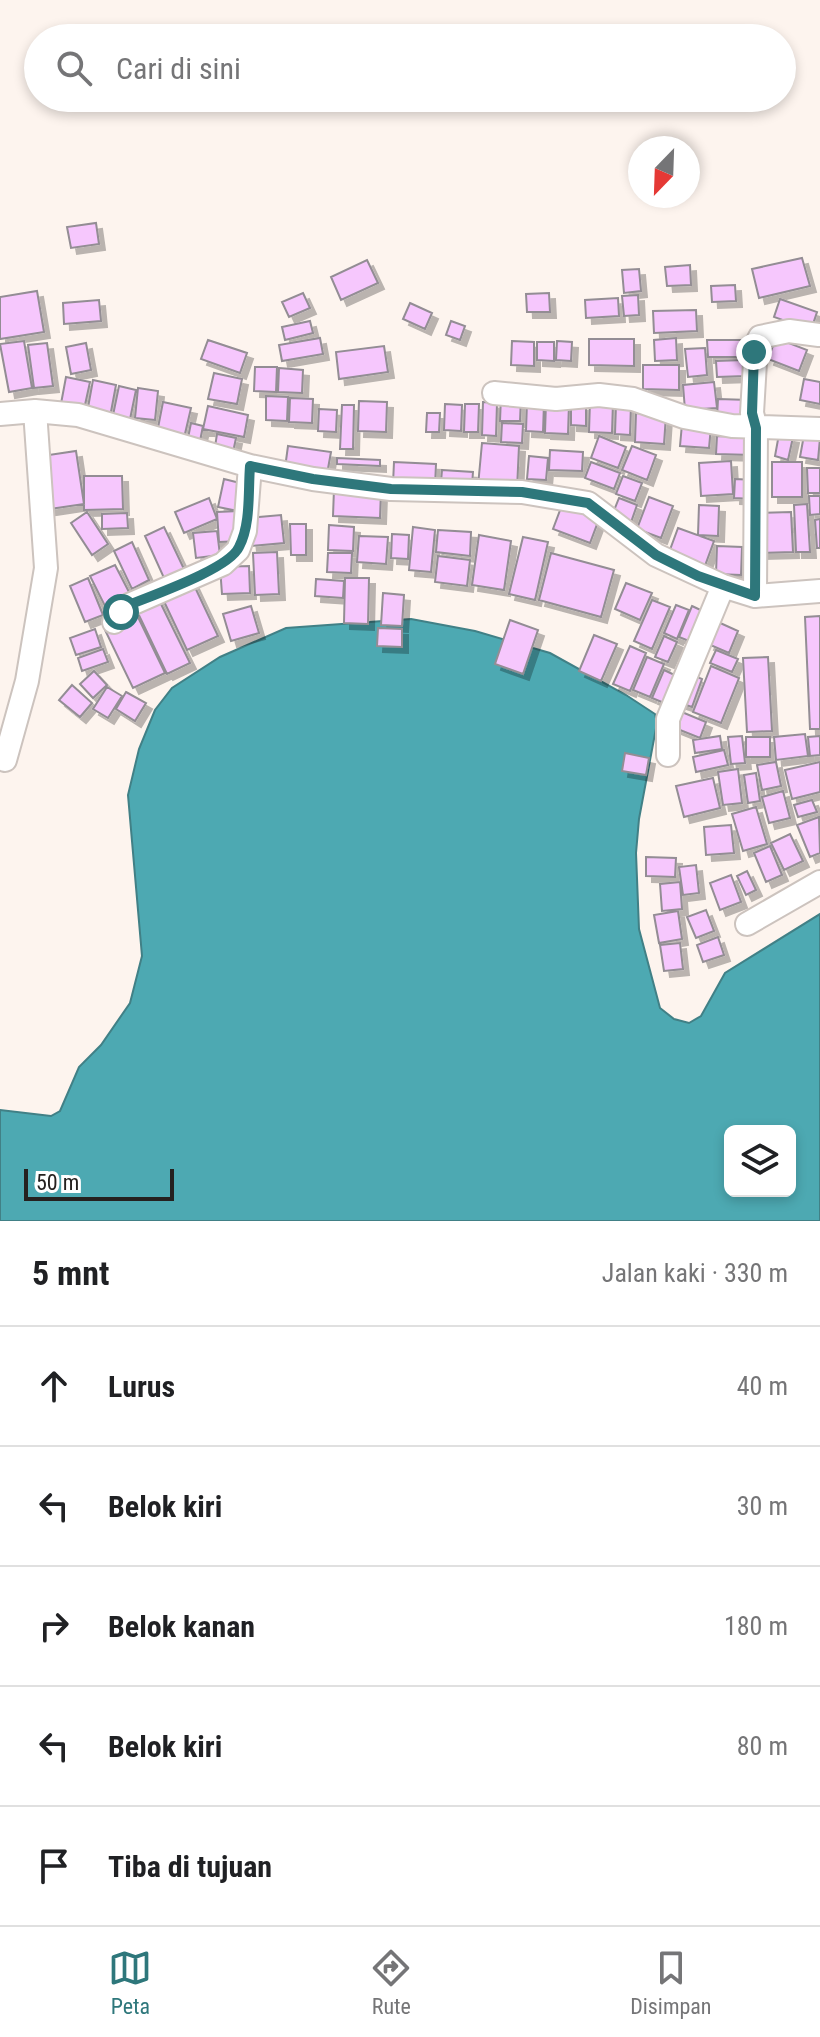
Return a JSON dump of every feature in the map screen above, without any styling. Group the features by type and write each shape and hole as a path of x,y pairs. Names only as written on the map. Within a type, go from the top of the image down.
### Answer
{"street":[{"path":"755,596 754,352 760,337 789,331 819,335"},
{"path":"494,393 556,399 610,396 648,403 684,417 756,428 820,429"},
{"path":"0,414 35,411 78,415 250,466 313,479 391,489 522,492 588,503 656,555 723,586 755,596 820,591"},
{"path":"5,760 29,670 46,568 35,411"},
{"path":"114,622 129,605 223,564 238,550 245,531 250,466"},
{"path":"668,755 668,719 723,586"},
{"path":"747,924 820,882"}],"water":[{"path":"411,619 475,631 550,653 655,714 657,723 639,819 636,853 639,929 660,1008 674,1019 689,1023 701,1016 725,973 820,914 820,1221 0,1221 0,1110 51,1116 60,1111 79,1067 101,1045 130,1003 142,956 128,795 139,749 155,710 172,688 220,657 286,628"}],"building":[{"path":"96,223 99,244 71,248 67,227"},
{"path":"802,258 810,286 759,298 752,269"},
{"path":"367,260 378,283 341,300 331,277"},
{"path":"690,265 691,285 667,286 665,267"},
{"path":"639,269 641,291 624,293 622,270"},
{"path":"735,285 736,301 712,302 711,286"},
{"path":"37,291 44,332 0,339 0,297"},
{"path":"303,293 310,308 289,317 282,302"},
{"path":"549,293 550,312 527,312 526,294"},
{"path":"638,295 639,315 624,316 622,296"},
{"path":"618,298 619,316 586,318 585,300"},
{"path":"780,299 817,312 811,330 774,317"},
{"path":"99,300 101,321 64,324 63,303"},
{"path":"410,303 432,313 425,329 403,319"},
{"path":"696,310 697,331 654,333 653,311"},
{"path":"310,321 313,333 285,340 282,327"},
{"path":"451,321 465,326 460,340 446,335"},
{"path":"320,338 323,354 282,361 279,345"},
{"path":"676,338 677,360 655,361 654,340"},
{"path":"776,338 807,350 799,371 768,359"},
{"path":"589,339 634,339 634,366 589,365"},
{"path":"208,340 247,353 240,373 201,359"},
{"path":"707,340 742,340 742,357 708,357"},
{"path":"24,341 32,388 9,392 0,344"},
{"path":"512,341 534,342 534,366 511,365"},
{"path":"557,341 572,342 571,361 556,360"},
{"path":"537,342 554,342 554,361 537,360"},
{"path":"47,343 53,386 34,388 28,345"},
{"path":"86,343 91,370 71,374 66,347"},
{"path":"384,346 388,372 339,379 336,352"},
{"path":"705,348 707,375 688,377 685,349"},
{"path":"744,360 745,376 717,377 716,361"},
{"path":"643,365 679,365 679,390 643,389"},
{"path":"255,367 277,367 276,392 254,391"},
{"path":"279,368 303,370 302,393 278,392"},
{"path":"214,373 242,379 237,404 208,399"},
{"path":"66,377 90,382 83,414 60,409"},
{"path":"804,379 820,382 820,404 800,400"},
{"path":"93,380 116,385 110,417 87,413"},
{"path":"714,382 717,408 685,410 683,385"},
{"path":"119,386 136,390 129,424 112,420"},
{"path":"138,388 158,391 155,420 135,418"},
{"path":"266,396 288,397 287,421 266,420"},
{"path":"501,396 521,397 520,421 500,421"},
{"path":"290,398 313,399 312,423 289,422"},
{"path":"718,399 749,400 748,419 717,418"},
{"path":"359,401 387,402 386,432 358,431"},
{"path":"590,401 613,402 612,433 589,432"},
{"path":"163,402 191,408 184,438 157,433"},
{"path":"483,402 497,403 496,436 482,435"},
{"path":"527,402 544,403 543,432 526,431"},
{"path":"546,402 569,403 568,434 545,433"},
{"path":"445,404 462,405 461,431 444,430"},
{"path":"465,404 479,404 478,432 464,432"},
{"path":"571,404 586,405 586,426 571,425"},
{"path":"616,404 631,404 630,435 615,434"},
{"path":"342,405 354,405 353,449 340,449"},
{"path":"208,406 248,415 244,437 203,429"},
{"path":"319,409 337,410 336,432 318,431"},
{"path":"427,413 440,413 439,432 426,432"},
{"path":"636,413 666,415 664,444 635,442"},
{"path":"191,423 203,426 199,446 187,443"},
{"path":"502,423 523,424 522,443 501,442"},
{"path":"682,424 711,426 709,448 680,446"},
{"path":"217,434 236,438 232,457 214,453"},
{"path":"779,434 793,437 788,460 775,456"},
{"path":"804,435 820,438 818,460 800,457"},
{"path":"599,436 626,447 618,468 591,458"},
{"path":"717,436 754,437 753,455 716,454"},
{"path":"482,443 519,446 517,489 478,486"},
{"path":"288,446 331,452 327,474 285,468"},
{"path":"632,446 656,455 647,480 622,470"},
{"path":"550,450 583,452 582,471 549,470"},
{"path":"76,451 84,504 50,509 42,456"},
{"path":"529,456 548,458 546,480 527,479"},
{"path":"337,458 380,460 380,466 337,464"},
{"path":"731,461 733,494 701,496 699,463"},
{"path":"394,462 436,464 435,486 393,484"},
{"path":"591,462 620,473 614,489 585,478"},
{"path":"772,462 802,462 802,497 772,497"},
{"path":"807,468 820,468 820,493 808,493"},
{"path":"442,470 473,472 472,485 441,482"},
{"path":"84,476 122,476 123,509 84,510"},
{"path":"623,476 642,483 635,501 616,494"},
{"path":"224,479 244,484 238,511 218,507"},
{"path":"735,479 755,480 754,499 734,498"},
{"path":"334,489 381,491 380,518 333,516"},
{"path":"809,496 820,496 820,514 810,515"},
{"path":"649,497 673,506 661,538 637,529"},
{"path":"209,498 217,519 184,533 175,512"},
{"path":"619,498 637,505 630,525 611,518"},
{"path":"807,504 810,552 796,552 794,505"},
{"path":"562,505 599,519 590,543 553,529"},
{"path":"699,505 719,506 718,536 698,535"},
{"path":"239,511 241,541 219,542 217,512"},
{"path":"87,512 108,544 92,555 71,523"},
{"path":"791,512 793,552 759,553 757,513"},
{"path":"127,513 128,528 102,529 102,514"},
{"path":"281,515 284,543 251,546 248,518"},
{"path":"820,519 820,548 817,548 815,520"},
{"path":"290,524 306,524 306,555 291,555"},
{"path":"329,525 354,527 353,551 328,550"},
{"path":"164,527 184,569 164,578 145,536"},
{"path":"413,527 435,530 431,572 409,570"},
{"path":"678,528 714,541 703,571 667,558"},
{"path":"438,530 471,532 470,556 436,552"},
{"path":"217,531 220,555 196,558 193,533"},
{"path":"392,534 409,535 408,559 391,558"},
{"path":"479,535 511,541 504,590 472,585"},
{"path":"359,536 388,537 386,564 357,562"},
{"path":"523,537 548,542 535,600 509,594"},
{"path":"132,542 149,580 132,589 114,551"},
{"path":"717,546 742,547 741,575 716,574"},
{"path":"277,552 279,594 255,595 253,553"},
{"path":"328,553 352,553 351,573 327,572"},
{"path":"551,553 614,570 601,617 539,600"},
{"path":"438,556 470,560 467,586 435,582"},
{"path":"115,565 130,594 105,606 90,576"},
{"path":"249,566 250,593 222,594 220,567"},
{"path":"88,578 103,615 85,622 70,586"},
{"path":"345,578 369,578 368,624 344,623"},
{"path":"316,579 344,581 343,598 315,596"},
{"path":"192,581 218,636 187,650 161,595"},
{"path":"626,583 652,593 640,620 615,609"},
{"path":"383,593 404,595 402,626 381,625"},
{"path":"158,598 190,663 167,674 136,609"},
{"path":"652,600 670,607 652,649 634,641"},
{"path":"676,605 689,610 677,639 664,633"},
{"path":"251,606 259,633 231,641 223,614"},
{"path":"692,606 707,613 694,643 679,637"},
{"path":"137,615 165,673 133,688 105,630"},
{"path":"820,616 820,729 810,729 805,617"},
{"path":"510,620 538,630 523,674 495,664"},
{"path":"718,622 738,631 729,653 708,644"},
{"path":"378,628 402,629 402,647 377,646"},
{"path":"95,629 101,647 76,655 70,638"},
{"path":"594,635 617,644 601,681 579,671"},
{"path":"664,636 677,642 668,662 655,657"},
{"path":"630,646 646,653 630,691 613,684"},
{"path":"103,649 108,662 82,671 78,658"},
{"path":"716,650 738,659 732,672 710,663"},
{"path":"647,657 664,664 650,697 633,690"},
{"path":"768,657 772,731 747,732 743,658"},
{"path":"711,666 739,678 721,723 693,712"},
{"path":"664,670 681,678 669,705 652,698"},
{"path":"94,671 107,685 93,698 80,684"},
{"path":"688,673 702,679 692,707 677,702"},
{"path":"72,685 92,703 80,717 59,700"},
{"path":"107,687 122,696 108,718 93,709"},
{"path":"126,692 146,703 135,721 116,709"},
{"path":"677,710 706,722 700,738 670,726"},
{"path":"805,734 808,756 776,760 774,737"},
{"path":"720,736 722,749 695,753 693,740"},
{"path":"742,736 745,763 731,764 728,737"},
{"path":"820,736 820,755 810,756 808,737"},
{"path":"746,737 770,737 770,757 746,757"},
{"path":"724,750 728,765 696,772 693,757"},
{"path":"625,753 649,758 646,775 622,771"},
{"path":"776,762 781,786 762,790 757,765"},
{"path":"820,762 820,792 792,799 785,770"},
{"path":"738,769 742,803 723,805 718,772"},
{"path":"756,773 760,801 748,803 744,775"},
{"path":"713,778 720,808 684,817 676,786"},
{"path":"783,791 790,818 769,823 762,797"},
{"path":"812,800 817,812 798,817 794,805"},
{"path":"756,807 767,844 743,851 732,814"},
{"path":"819,817 820,853 810,857 797,825"},
{"path":"731,825 734,853 706,855 704,827"},
{"path":"790,834 803,861 784,870 771,843"},
{"path":"770,846 782,875 766,882 754,853"},
{"path":"646,857 676,858 675,877 646,876"},
{"path":"696,865 699,893 683,895 679,867"},
{"path":"747,871 756,890 746,895 737,876"},
{"path":"731,875 741,902 720,910 710,883"},
{"path":"680,882 682,909 662,911 660,884"},
{"path":"706,910 714,931 696,938 687,917"},
{"path":"678,911 682,939 659,943 654,915"},
{"path":"718,937 724,955 703,962 697,945"},
{"path":"680,943 683,969 664,971 660,945"}],"route":[{"path":"121,612 129,605 232,558 245,531 250,466 313,479 391,489 522,492 588,503 656,555 698,576 755,596 754,352"}]}
